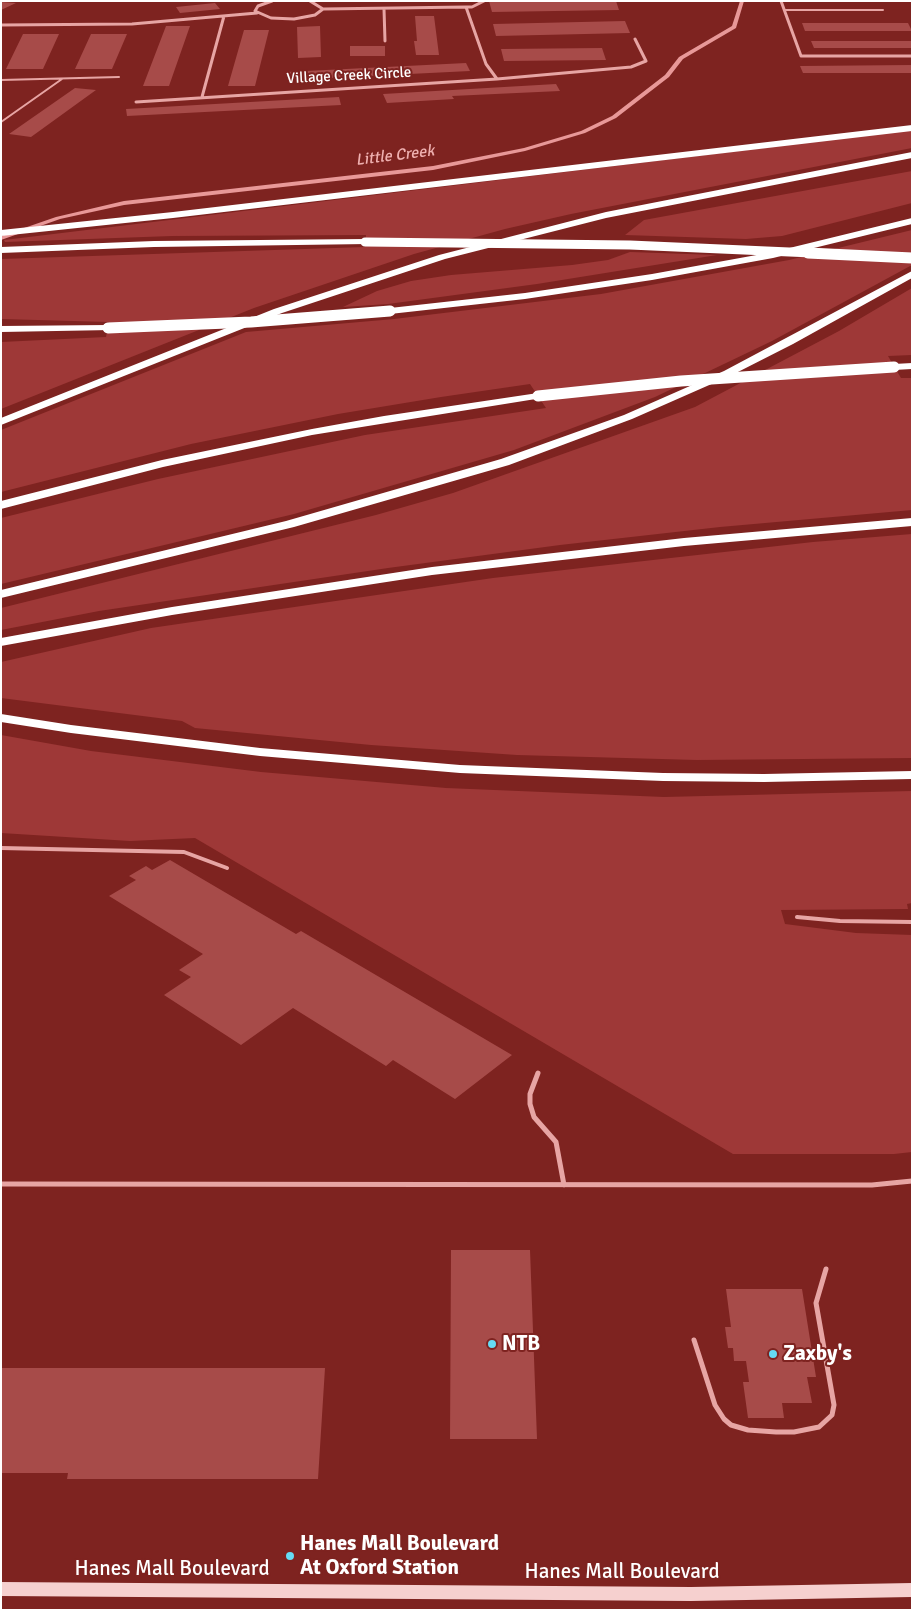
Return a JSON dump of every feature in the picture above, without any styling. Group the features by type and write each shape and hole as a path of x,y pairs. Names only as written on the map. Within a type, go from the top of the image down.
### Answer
{"highway":[{"path":"1,233 173,215 912,128"},
{"path":"1,422 268,315 332,292 442,257 606,215 912,155"},
{"path":"1,329 108,328 251,322 390,311 525,296 652,277 772,254 912,221"},
{"path":"1,250 163,244 366,242 639,246 912,258"},
{"path":"1,594 299,521 505,462 628,417 728,373 841,314 912,274"},
{"path":"1,505 162,464 384,419 538,396 716,378 912,366"},
{"path":"1,642 172,611 432,571 684,542 912,522"},
{"path":"1,718 71,729 260,752 460,769 663,777 912,776"}],"main road":[{"name":"Hanes Mall Boulevard","path":"1,1589 690,1594 912,1590"}],"street":[{"path":"257,13 256,8 272,1"},
{"path":"310,1 319,5 322,9"},
{"path":"1,25 94,26 257,13 271,18 294,19 314,15 322,9 472,7 484,1"},
{"path":"782,1 800,56 912,56"},
{"path":"466,7 486,64 497,79"},
{"path":"384,8 385,41"},
{"path":"202,97 224,16"},
{"name":"Village Creek Circle","path":"136,102 497,79 631,68 646,61 635,39"}],"lane":[{"path":"784,10 883,10"},
{"path":"1,80 119,77"},
{"path":"1,122 62,79"},
{"path":"1,848 184,852 226,868"},
{"path":"796,917 840,921 912,922"},
{"path":"538,1073 530,1094 530,1104 534,1117 556,1142 564,1185"},
{"path":"1,1184 872,1185 912,1181"},
{"path":"694,1340 715,1405 724,1419 731,1425 738,1429 776,1432 794,1432 819,1427 832,1415 834,1405 816,1303 826,1269"}],"shaded area":[{"path":"912,130 912,148 571,214 505,229 414,254 254,308 1,409 1,342 106,337 109,322 1,319 1,259 365,247 366,235 172,236 5,242 4,240"},
{"path":"912,171 912,203 782,236 746,239 625,235 644,220"},
{"path":"912,230 912,265 772,341 655,397 514,450 294,514 1,584 1,518 158,479 365,435 546,408 530,384 441,397 338,414 191,444 1,492 1,430 246,332 394,319 601,294 789,260"},
{"path":"630,252 717,255 537,284 388,304 343,307 377,291 411,281 451,275 572,265 608,260"},
{"path":"912,288 912,355 888,356 901,378 912,378 912,510 720,527 560,545 388,568 99,611 1,630 1,608 376,515 453,493 695,407 839,331"},
{"path":"912,534 912,758 697,760 517,755 371,745 195,728 182,721 1,698 1,662 151,628 493,578 813,542"},
{"path":"1,735 91,751 261,772 446,788 664,797 912,791 912,903 907,904 908,909 781,910 785,924 856,933 912,935 912,1152 894,1154 733,1154 195,838 130,841 1,833"}],"building":[{"path":"489,1 616,1 619,10 492,12"},
{"path":"1,2 16,3 1,10"},
{"path":"215,3 220,9 180,13 176,7"},
{"path":"415,16 434,16 439,55 416,55 414,41 417,41"},
{"path":"625,21 630,33 496,36 493,24"},
{"path":"802,23 908,23 912,31 805,31"},
{"path":"166,26 190,26 169,86 143,86"},
{"path":"320,26 321,57 298,58 297,27"},
{"path":"244,30 269,30 255,86 228,86"},
{"path":"23,34 59,34 43,69 6,69"},
{"path":"91,34 127,34 112,69 75,69"},
{"path":"811,41 912,41 912,48 814,48"},
{"path":"350,46 385,46 385,56 350,56"},
{"path":"602,48 606,60 504,61 501,49"},
{"path":"466,63 470,71 288,80 286,72"},
{"path":"912,65 912,73 803,73 800,66"},
{"path":"556,84 560,91 452,96 454,99 387,103 383,94"},
{"path":"75,88 96,90 31,137 9,134"},
{"path":"339,97 341,105 127,116 126,109"},
{"path":"170,860 296,934 301,931 512,1055 455,1099 393,1060 386,1066 293,1008 241,1045 164,995 191,977 179,970 203,954 109,896 136,880 129,876 146,866 152,870"},
{"name":"NTB","path":"451,1250 530,1250 537,1439 450,1439"},
{"name":"Zaxby's","path":"726,1289 802,1289 816,1377 807,1377 812,1403 782,1403 784,1418 748,1418 743,1382 749,1382 746,1361 734,1361 733,1348 728,1348 725,1327 731,1327"},
{"path":"1,1368 325,1368 318,1479 67,1479 68,1473 1,1473"}],"waterway":[{"name":"Little Creek","path":"1,238 58,218 124,203 433,168 525,149 583,132 614,117 667,76 681,58 734,27 742,1"}],"place":[{"name":"NTB","path":"492,1344"},
{"name":"Zaxby's","path":"773,1354"},
{"name":"Hanes Mall Boulevard At Oxford Station","path":"290,1556"}]}
